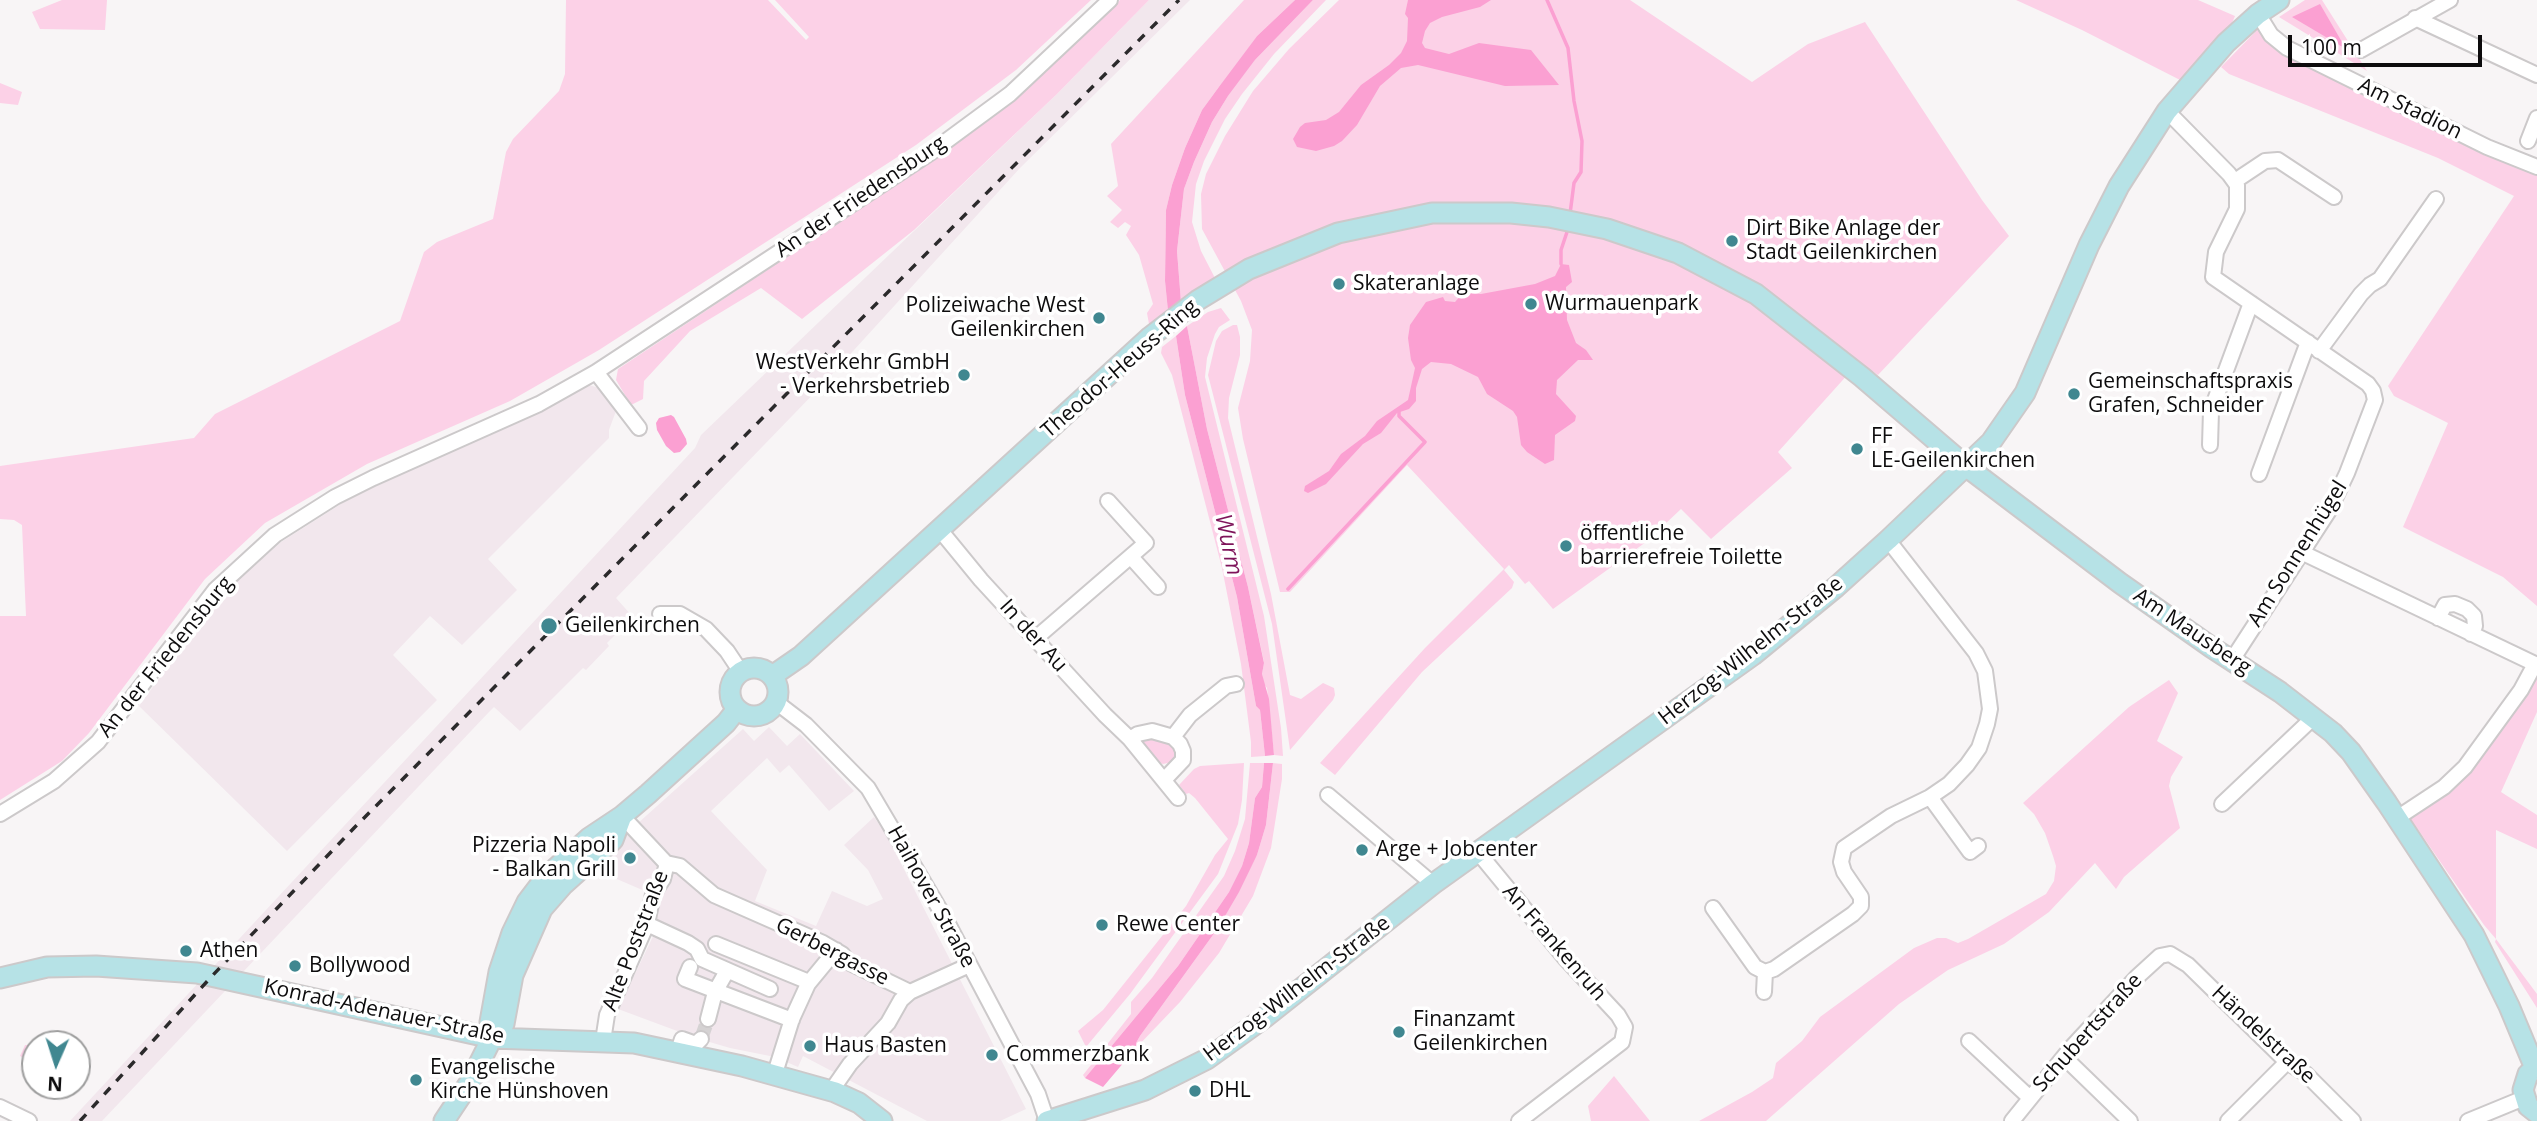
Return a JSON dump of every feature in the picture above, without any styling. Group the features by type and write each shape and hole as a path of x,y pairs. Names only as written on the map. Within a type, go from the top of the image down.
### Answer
{"main road":[{"name":"Herzog-Wilhelm-Straße","path":"1047,1121 1144,1090 1207,1059 1264,1018 1477,851 1753,655 1888,540 1992,442 2025,393 2089,245 2119,186 2167,111 2226,43 2258,14 2279,0"},
{"name":"Theodor-Heuss-Ring","path":"772,676 801,656 1158,332 1198,300 1249,269 1301,247 1338,233 1390,220 1432,213 1475,212 1549,217 1607,229 1678,253 1756,294 1862,377 1967,467"},
{"name":"Am Mausberg","path":"1967,467 2120,583 2314,717 2343,742 2397,818 2473,935 2536,1067"},
{"path":"754,668 772,676 778,691 776,702 769,711 758,716 747,715 737,709 730,692 733,681 741,672 754,668"},
{"path":"444,1121 470,1082 492,1038 489,1022 499,972 512,933 527,902 546,877 589,838 622,816 726,723 737,709"},
{"name":"Konrad-Adenauer-Straße","path":"0,978 59,967 197,973 492,1038 634,1043 715,1060 835,1092 859,1103 882,1121"},
{"path":"2536,1067 2524,1081 2524,1098 2528,1106 2537,1113"}],"street":[{"name":"An der Friedensburg","path":"0,814 54,781 98,741 215,590 275,535 335,497 539,404 596,372 930,153 1010,94 1110,0"},
{"path":"2361,50 2450,0"},
{"name":"Am Stadion","path":"2258,14 2271,35 2287,48 2487,147 2537,167"},
{"path":"2415,18 2537,75"},
{"path":"2167,111 2235,181 2265,161 2278,160 2334,197"},
{"path":"2528,141 2537,118"},
{"name":"Am Sonnenhügel","path":"2232,660 2330,509 2375,400 2374,391 2368,384 2212,275 2216,251 2237,209 2235,181"},
{"path":"2259,474 2313,346 2361,294 2380,279 2435,198"},
{"path":"2210,445 2211,411 2251,303"},
{"path":"596,372 639,428"},
{"path":"1036,638 1146,543 1108,501"},
{"name":"In der Au","path":"940,530 981,580 1130,739 1178,798"},
{"path":"1713,908 1755,967 1765,972 1774,969 1861,906 1861,897 1844,872 1841,862 1844,848 1891,816 1930,797 1956,778 1979,748 1990,709 1985,671 1976,653 1888,540"},
{"path":"2303,553 2535,664 2521,690 2465,767 2444,787 2397,818"},
{"path":"1131,556 1158,587"},
{"path":"2438,618 2445,605 2455,604 2467,609 2474,616 2471,634"},
{"path":"660,614 671,612 685,616 706,629 727,651 741,672"},
{"path":"1173,737 1190,715 1226,686 1236,684"},
{"name":"Haihover Straße","path":"776,702 806,725 868,788 946,920 1038,1094 1047,1121"},
{"path":"2222,804 2314,717"},
{"path":"1130,739 1152,731 1173,737 1183,751 1183,760 1164,780"},
{"path":"1328,795 1433,884"},
{"path":"1930,797 1970,852 1978,846"},
{"name":"Alte Poststraße","path":"603,1041 607,1015 647,924 653,894 663,879 666,863 622,816"},
{"name":"An Frankenruh","path":"1477,851 1552,943 1618,1015 1625,1027 1622,1042 1519,1121"},
{"name":"Gerbergasse","path":"666,863 680,866 714,895 836,950 848,962 910,992 965,967"},
{"path":"647,924 688,943 697,949 702,959 770,989"},
{"path":"716,944 809,982"},
{"path":"776,1070 792,1020 809,982 836,950"},
{"name":"Schubertstraße","path":"2012,1121 2064,1057 2151,964 2160,956 2170,954"},
{"name":"Händelstraße","path":"2170,954 2188,965 2287,1062 2306,1074 2353,1121"},
{"path":"690,967 685,979 792,1020"},
{"path":"708,1019 715,992 727,971"},
{"path":"1764,992 1765,972"},
{"path":"834,1087 850,1064 888,1023 901,1000 910,992"},
{"path":"680,1045 682,1039 696,1044 701,1039"},
{"path":"1969,1041 2030,1098"},
{"path":"2064,1057 2130,1121"},
{"path":"2228,1121 2287,1062"},
{"path":"2468,1121 2524,1098"},
{"path":"0,1107 29,1121"}],"shaded area":[{"path":"62,0 107,0 105,30 40,29 32,12"},
{"path":"566,0 768,0 806,40 809,37 775,0 1091,0 1016,70 916,145 599,350 510,401 367,464 265,523 205,579 89,733 62,761 0,800 0,616 26,616 22,525 14,520 0,519 0,466 194,438 215,414 400,321 424,252 437,242 493,219 506,152 513,139 559,91 565,74"},
{"path":"1120,0 1149,0 1057,94 914,230 802,319 761,288 690,331 644,381 643,399 631,405 616,380 618,369 933,160 1046,72"},
{"path":"1149,0 1190,0 1020,168 823,384 616,598 633,617 607,643 609,646 586,670 583,668 520,731 494,707 102,1121 70,1121 695,448 701,435 1057,94"},
{"path":"1244,0 1295,0 1257,36 1202,110 1185,148 1166,210 1165,281 1168,311 1149,324 1147,313 1153,304 1139,255 1126,235 1131,226 1125,222 1118,228 1110,222 1122,210 1107,196 1118,186 1111,144"},
{"path":"1313,0 1326,0 1274,54 1242,94 1225,119 1204,161 1196,184 1192,222 1201,251 1216,280 1181,302 1177,251 1184,189 1194,162 1212,122 1228,96 1255,60"},
{"path":"1339,0 1630,0 1752,82 1808,44 1865,22 1982,200 2009,236 1878,375 1859,362 1778,452 1792,468 1711,539 1681,509 1646,542 1553,609 1529,581 1525,584 1509,565 1504,570 1514,582 1512,588 1422,672 1335,775 1320,763 1425,648 1504,569 1407,465 1290,592 1280,592 1238,408 1250,361 1252,330 1241,301 1202,229 1201,194 1206,174 1225,136 1253,91 1289,49"},
{"path":"2016,0 2198,0 2235,16 2229,30 2184,82"},
{"path":"2305,0 2322,0 2367,71 2279,17"},
{"path":"2261,26 2269,37 2537,173 2537,606 2503,577 2403,527 2448,423 2394,396 2388,386 2514,196 2438,158 2229,74 2221,67"},
{"path":"0,83 22,92 18,105 0,103"},
{"path":"1221,308 1230,320 1219,327 1215,334 1207,358 1205,377 1264,616 1283,756 1274,755 1267,688 1262,674 1264,662 1248,587 1207,429 1187,326 1208,312"},
{"path":"1237,325 1240,337 1240,355 1229,398 1228,418 1271,594 1290,695 1301,699 1323,683 1334,688 1335,695 1290,750 1272,624 1208,375 1216,341 1222,331"},
{"path":"1176,336 1185,395 1237,597 1256,706 1260,710 1265,756 1251,757 1241,664 1222,568 1172,375 1161,353 1162,347"},
{"path":"589,385 599,388 616,411 609,438 488,559 517,590 462,645 430,616 393,655 437,700 287,851 139,706 216,600 281,542 358,493 545,408"},
{"path":"2537,669 2537,712 2501,792 2537,815 2537,849 2496,830 2496,939 2410,818 2461,782"},
{"path":"2169,680 2178,693 2157,741 2183,757 2171,777 2169,786 2180,828 2124,877 2116,889 2095,863 2049,912 2004,944 1948,970 1899,1004 1766,1121 1699,1121 1773,1078 1776,1063 1802,1041 1820,1017 1914,948 1937,938 1958,943 1968,939 2046,894 2054,881 2056,866 2045,833 2034,814 2023,803 2129,707"},
{"path":"769,727 787,746 800,734 854,791 829,811 789,765 780,773 767,758 711,811 767,870 755,901 816,926 832,891 867,906 883,899 868,870 844,845 874,817 886,834 1026,1109 1000,1121 927,1121 803,1056 798,1067 775,1057 696,1038 618,1009 660,922 640,912 647,892 589,867 743,729 754,741"},
{"path":"1142,740 1166,741 1174,747 1176,755 1172,762 1158,762 1142,744"},
{"path":"1244,763 1238,824 1218,874 1130,994 1086,1047 1078,1031 1103,1010 1186,906 1215,855 1228,839 1195,798 1189,793 1186,794 1179,785 1200,766"},
{"path":"1250,763 1264,763 1262,787 1255,798 1249,843 1242,866 1229,892 1178,966 1085,1078 1083,1075 1131,1014 1131,1002 1152,978 1224,876 1245,819"},
{"path":"1273,763 1282,764 1282,779 1271,848 1253,896 1219,953 1180,1002 1136,1048 1140,1036 1218,928 1257,855 1266,825"},
{"path":"2496,939 2537,994 2537,1008 2495,942"},
{"path":"1614,1076 1650,1121 1591,1121 1588,1106"}],"water":[{"path":"1295,0 1313,0 1255,60 1228,96 1212,122 1194,162 1184,189 1177,251 1181,302 1168,311 1165,281 1166,210 1185,148 1202,110 1221,84 1257,36"},
{"path":"1408,0 1491,0 1480,7 1430,23 1422,43 1425,48 1449,54 1479,43 1531,50 1559,85 1505,86 1418,65 1401,68 1380,86 1357,125 1342,141 1316,151 1297,147 1293,139 1300,127 1305,123 1326,120 1339,112 1361,85 1401,53 1407,41 1408,18 1405,14"},
{"path":"2320,4 2346,49 2292,17"},
{"path":"1561,264 1569,265 1572,282 1566,287 1567,320 1576,343 1586,350 1593,360 1578,360 1557,380 1556,394 1576,416 1575,421 1555,435 1554,460 1545,464 1527,452 1521,445 1517,417 1513,411 1487,394 1478,377 1451,364 1431,362 1422,369 1416,388 1416,401 1409,409 1397,413 1381,433 1363,444 1326,484 1308,493 1304,491 1305,486 1329,471 1341,454 1365,436 1377,421 1408,400 1415,368 1408,338 1410,325 1426,302 1443,297 1445,301 1455,302 1463,293 1481,294 1535,284 1555,276"},
{"name":"Wurm","path":"1187,326 1207,429 1248,587 1264,663 1262,674 1269,699 1274,755 1265,756 1260,710 1256,706 1237,597 1185,395 1176,336"},
{"path":"671,415 687,444 680,452 674,453 666,446 656,423 659,418"},
{"path":"1264,763 1273,763 1266,825 1257,855 1239,892 1218,928 1140,1036 1136,1048 1103,1087 1085,1078 1178,966 1229,892 1242,866 1249,843 1255,798 1262,787"}],"waterway":[{"path":"1547,0 1568,48 1582,141 1581,172 1574,183 1570,214"},
{"path":"1561,264 1561,250 1568,229"},
{"path":"1288,589 1425,442 1399,416 1399,412"}],"tunnel":[{"path":"701,1039 708,1019"}],"railway":[{"path":"80,1121 212,976 354,828 1179,0"}],"place":[{"name":"Dirt Bike Anlage der Stadt Geilenkirchen","path":"1732,241"},
{"name":"Skateranlage","path":"1339,284"},
{"name":"Wurmauenpark","path":"1531,304"},
{"name":"Polizeiwache West Geilenkirchen","path":"1099,318"},
{"name":"WestVerkehr GmbH - Verkehrsbetrieb","path":"964,375"},
{"name":"Gemeinschaftspraxis Grafen, Schneider","path":"2074,394"},
{"name":"FF LE-Geilenkirchen","path":"1857,449"},
{"name":"öffentliche barrierefreie Toilette","path":"1566,546"},
{"name":"Geilenkirchen","path":"549,626"},
{"name":"Arge + Jobcenter","path":"1362,850"},
{"name":"Pizzeria Napoli - Balkan Grill","path":"630,858"},
{"name":"Rewe Center","path":"1102,925"},
{"name":"Athen","path":"186,951"},
{"name":"Bollywood","path":"295,966"},
{"name":"Finanzamt Geilenkirchen","path":"1399,1032"},
{"name":"Haus Basten","path":"810,1046"},
{"name":"Commerzbank","path":"992,1055"},
{"name":"Evangelische Kirche Hünshoven","path":"416,1080"},
{"name":"DHL","path":"1195,1091"}]}
